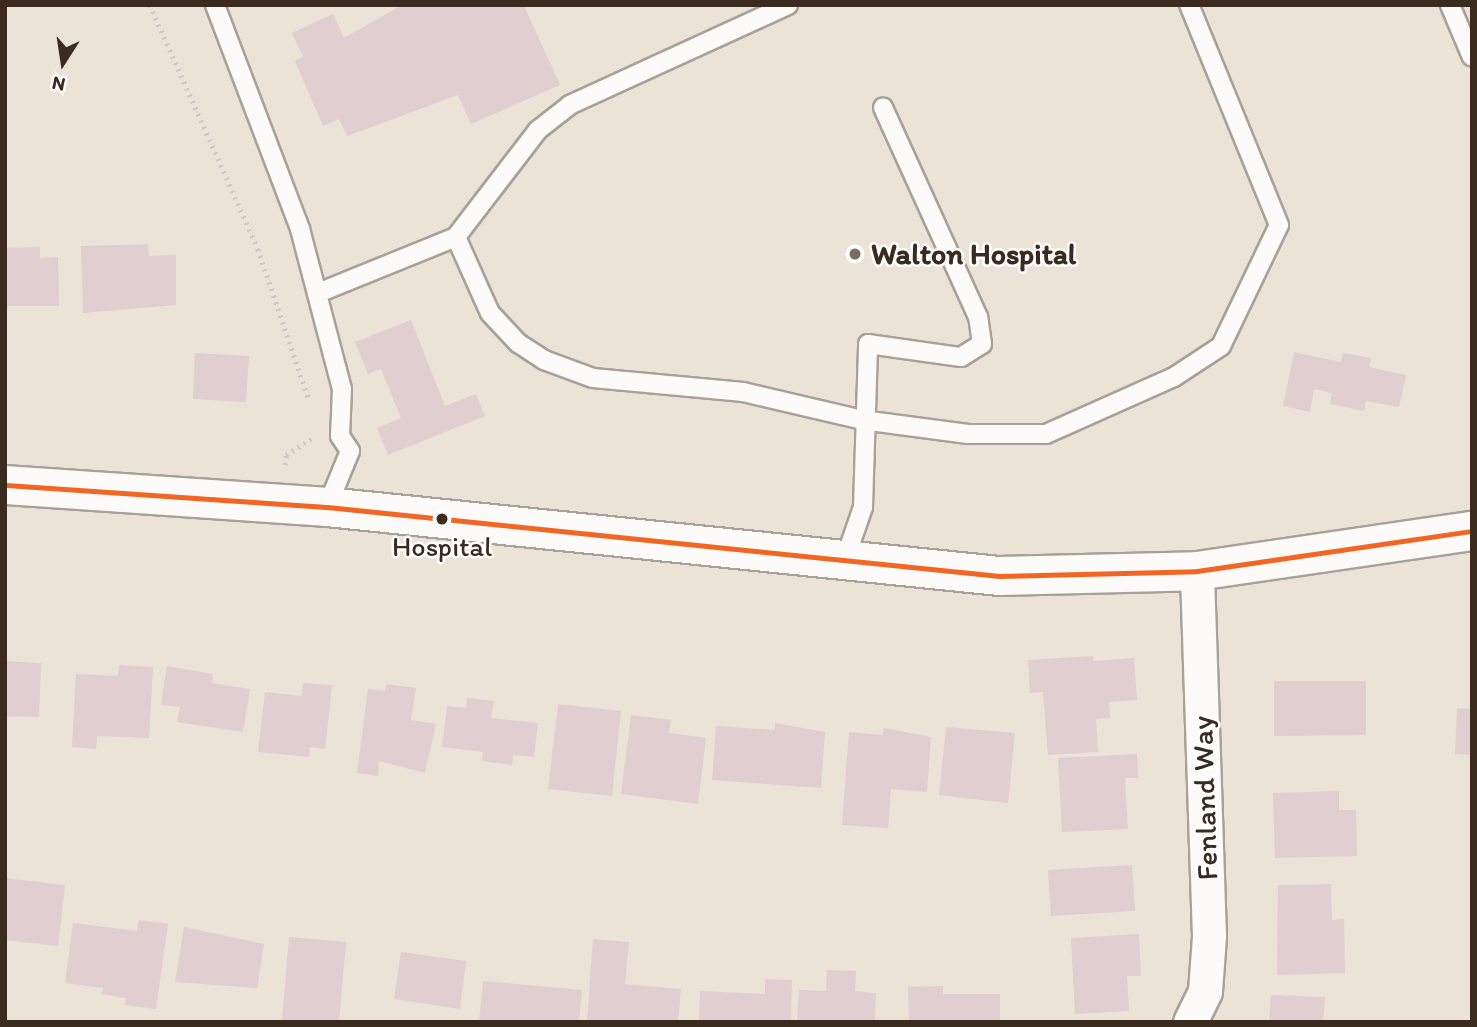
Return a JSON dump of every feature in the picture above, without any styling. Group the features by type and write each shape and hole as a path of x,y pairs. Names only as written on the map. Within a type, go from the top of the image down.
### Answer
{"street":[{"path":"5,485 327,507 999,576 1197,570 1472,531"},
{"name":"Fenland Way","path":"1189,1022 1205,992 1209,936 1197,570"}],"lane":[{"path":"215,5 242,65 318,293 342,389 340,436 350,451 327,507"},
{"path":"318,293 456,237 552,116 788,5"},
{"path":"456,237 491,313 544,360 593,378 743,392 862,420 968,434 1046,434 1174,377 1221,346 1269,258 1279,217 1189,5"},
{"path":"1450,5 1472,57"},
{"path":"844,562 863,507 862,420 868,344 961,357 982,344 978,317 883,108"}],"path":[{"path":"150,5 258,248 312,408"},
{"path":"282,504 286,455 316,432"}],"building":[{"path":"402,5 531,5 525,8 560,85 471,124 458,95 347,136 339,119 323,126 295,61 303,57 292,33 333,14 344,38"},
{"path":"148,244 149,256 176,255 176,305 83,313 81,246"},
{"path":"40,247 40,258 58,257 59,306 8,306 5,313 5,248"},
{"path":"411,320 445,406 476,394 485,416 388,455 377,428 401,418 381,369 368,374 355,342"},
{"path":"1294,352 1341,362 1343,353 1371,358 1369,367 1406,375 1399,407 1366,401 1364,411 1330,404 1332,393 1314,389 1310,412 1283,406"},
{"path":"195,353 249,356 246,402 193,399"},
{"path":"1093,656 1094,661 1134,658 1137,700 1109,702 1110,718 1096,719 1098,752 1048,755 1043,692 1030,693 1028,660"},
{"path":"5,661 41,663 39,717 5,716"},
{"path":"119,665 153,667 149,738 97,736 96,749 72,747 76,674 118,676"},
{"path":"167,666 213,674 212,683 250,689 243,732 177,722 180,707 161,705"},
{"path":"1274,681 1366,681 1366,735 1274,736"},
{"path":"303,683 332,685 325,749 310,747 309,757 258,752 265,692 302,696"},
{"path":"386,684 416,688 411,720 436,724 425,773 379,761 378,776 357,773 368,689 385,691"},
{"path":"467,698 494,701 491,718 538,723 534,757 513,755 512,765 482,761 483,752 442,747 447,706 466,708"},
{"path":"558,704 621,711 612,796 548,789"},
{"path":"1457,708 1472,709 1472,755 1455,754"},
{"path":"631,715 671,720 669,733 706,738 698,804 621,794"},
{"path":"775,723 825,732 821,788 712,780 716,726 775,730"},
{"path":"946,727 1015,733 1008,803 939,795"},
{"path":"884,728 931,737 927,792 891,789 888,828 842,825 849,732 883,735"},
{"path":"1137,754 1138,778 1125,778 1128,829 1062,832 1058,758"},
{"path":"1339,791 1339,810 1356,810 1357,856 1275,858 1273,793"},
{"path":"1132,865 1135,911 1051,916 1048,870"},
{"path":"5,878 65,885 58,946 5,940"},
{"path":"1331,884 1332,920 1344,919 1345,973 1277,975 1278,885"},
{"path":"139,920 168,924 156,1009 125,1005 126,998 102,994 103,988 65,983 73,923 137,931"},
{"path":"184,927 264,944 257,988 175,982"},
{"path":"1139,934 1141,976 1127,976 1129,1011 1075,1014 1071,938"},
{"path":"289,937 346,942 339,1022 282,1022"},
{"path":"593,939 629,942 625,984 681,989 678,1022 587,1022"},
{"path":"401,952 466,961 460,1009 394,999"},
{"path":"827,970 856,971 855,991 876,993 875,1022 797,1022 799,990 826,991"},
{"path":"765,979 792,980 791,1022 699,1022 700,991 765,994"},
{"path":"483,981 582,990 579,1022 479,1022"},
{"path":"943,986 943,994 1000,994 1000,1022 909,1022 908,987"},
{"path":"1271,995 1325,997 1323,1022 1269,1022"}],"transit line":[{"path":"5,485 327,507 999,576 1197,571 1472,531"}],"place":[{"name":"Walton Hospital","path":"855,254"},
{"name":"Hospital","path":"442,519"}]}
